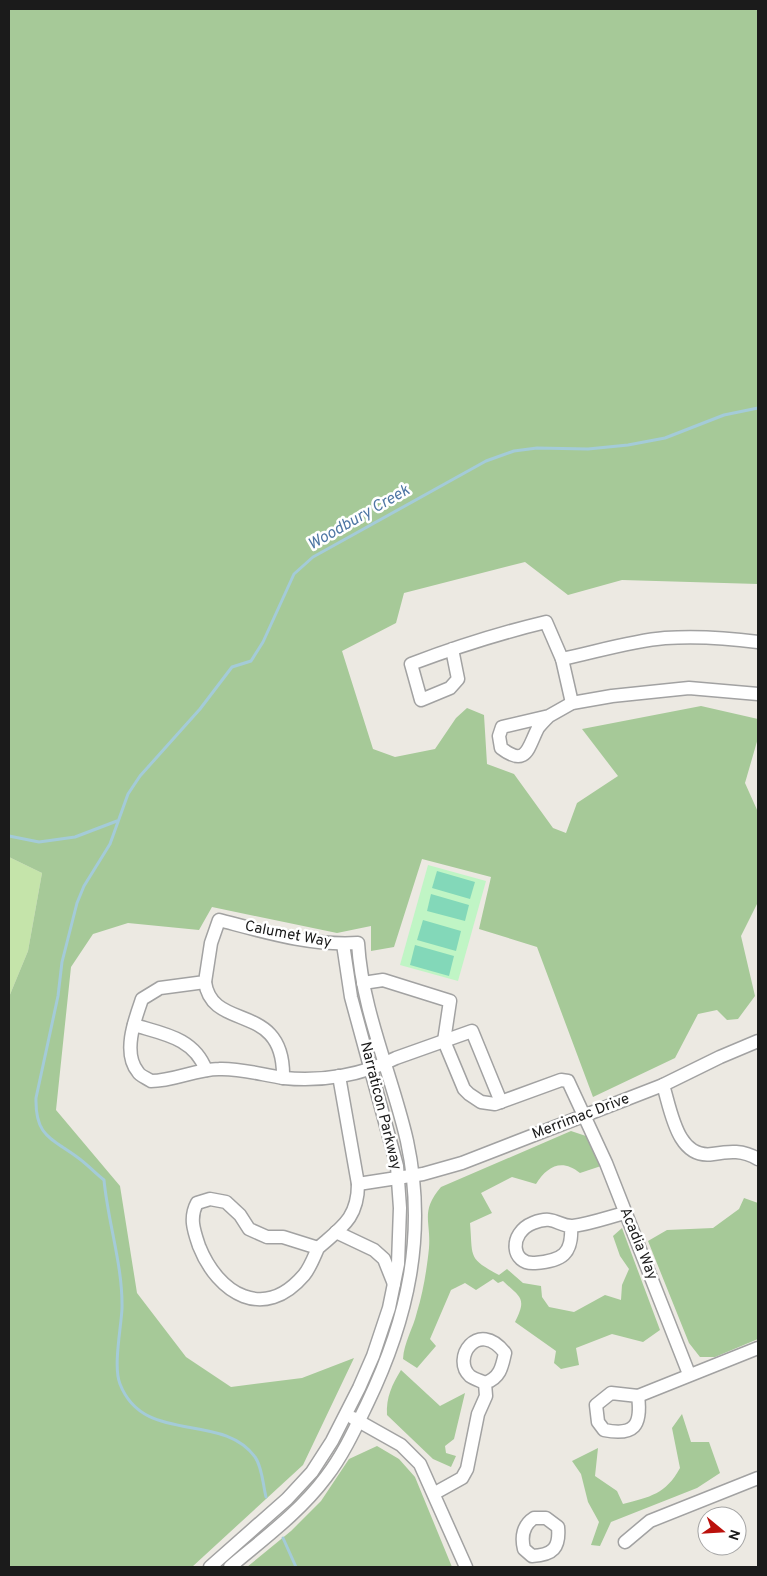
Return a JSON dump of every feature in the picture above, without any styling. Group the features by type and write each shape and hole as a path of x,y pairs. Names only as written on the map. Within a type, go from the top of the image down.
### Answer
{"street":[{"path":"452,649 495,634 546,622 562,659 572,703"},
{"path":"562,659 621,645 665,638 736,639 758,642"},
{"path":"548,716 572,703 612,696 689,688 758,694"},
{"name":"Calumet Way","path":"205,982 211,943 219,920 313,942 358,943"},
{"name":"Narraticon Parkway","path":"230,1567 288,1518 312,1493 334,1465 359,1421 390,1354 410,1284 415,1248 413,1175 406,1138 363,983 358,943"},
{"name":"Narraticon Parkway","path":"210,1567 299,1487 312,1472 346,1414 373,1356 389,1308 398,1264 400,1208 398,1166 351,997 343,944"},
{"path":"283,1078 282,1053 271,1033 261,1024 234,1014 218,1005 206,994 205,982 160,988 142,999 131,1042 132,1059 138,1073 151,1081 160,1081 220,1068 283,1078 297,1079 339,1076 372,1069 386,1063 444,1041 472,1031 501,1102 495,1104 481,1102 464,1089 444,1041 450,1001 384,980 363,983"},
{"path":"134,1025 188,1044 199,1055 206,1070"},
{"name":"Merrimac Drive","path":"358,1184 413,1175 462,1163 663,1085 758,1041"},
{"path":"318,1248 283,1237 267,1237 249,1229 240,1215 226,1202 210,1199 197,1203 192,1212 196,1236 211,1273 231,1290 251,1299 265,1300 284,1292 304,1275 318,1248 349,1222 358,1202 358,1184 339,1076"},
{"name":"Acadia Way","path":"501,1102 565,1080 571,1086 626,1213 689,1374"},
{"path":"663,1085 681,1138 690,1150 700,1154 739,1151 758,1159"},
{"path":"571,1226 572,1242 561,1257 547,1262 530,1263 520,1258 515,1248 516,1236 521,1229 544,1219 557,1220 571,1226 626,1213"},
{"path":"336,1232 374,1250 384,1259 394,1284"},
{"path":"638,1396 758,1348"},
{"path":"435,1493 462,1478 468,1469 478,1414 486,1396 485,1382"},
{"path":"346,1414 401,1445 420,1464 435,1493 466,1567"},
{"path":"625,1542 650,1521 758,1478"},
{"path":"525,1567 532,1556"}],"green space":[{"path":"9,9 758,9 758,584 622,580 568,595 525,562 404,593 396,623 342,651 373,749 395,757 435,749 456,718 467,708 484,715 487,764 514,774 553,828 566,833 577,803 618,776 582,729 701,706 758,719 758,738 745,783 758,812 758,902 741,936 755,996 738,1019 727,1020 717,1010 698,1014 675,1058 593,1097 537,947 479,929 491,877 422,859 394,947 371,951 371,926 337,933 212,907 199,930 128,923 93,934 71,967 56,1110 120,1186 137,1293 186,1357 231,1387 302,1378 354,1358 303,1465 192,1567 9,1567 9,997 28,951 42,873 9,857"},
{"path":"9,857 42,873 28,951 9,997"},
{"path":"428,865 486,881 458,981 400,965"},
{"path":"437,871 475,882 470,899 432,888"},
{"path":"431,894 469,905 465,921 427,911"},
{"path":"423,920 461,931 456,951 417,940"},
{"path":"415,945 454,956 449,976 410,965"},
{"path":"571,1131 589,1137 601,1166 580,1173 567,1166 555,1166 545,1173 536,1184 512,1177 481,1193 492,1213 470,1223 474,1255 481,1264 499,1275 507,1269 523,1283 541,1286 542,1297 549,1307 574,1312 605,1295 621,1300 622,1285 629,1269 620,1256 613,1236 622,1228 660,1330 643,1342 612,1334 576,1348 579,1365 561,1369 554,1363 556,1351 515,1322 521,1308 518,1295 503,1281 498,1283 493,1279 476,1290 465,1283 451,1290 430,1339 436,1346 417,1368 403,1359 426,1272 429,1248 429,1210 441,1187"},
{"path":"744,1198 758,1203 758,1339 715,1357 700,1357 689,1343 648,1241 667,1230 713,1228 739,1209"},
{"path":"401,1370 440,1406 465,1393 454,1439 445,1446 446,1453 456,1456 451,1467 433,1459 387,1415 390,1391"},
{"path":"682,1414 691,1442 709,1442 720,1473 697,1488 611,1522 600,1546 591,1545 599,1522 588,1502 581,1474 572,1461 598,1448 595,1476 617,1491 623,1504 649,1496 669,1484 680,1468 672,1428"},
{"path":"377,1446 399,1459 415,1477 452,1567 247,1567 291,1531 321,1501 349,1459"}],"waterway":[{"name":"Woodbury Creek","path":"266,1497 261,1470 257,1461 241,1443 223,1435 165,1422 147,1415 131,1403 118,1377 117,1358 122,1293 104,1180 81,1160 46,1135 38,1121 36,1098 58,996 62,962 77,903 84,886 110,844 128,794 140,776 200,709 232,667 251,661 263,642 294,574 313,557 486,461 514,451 537,448 588,449 628,445 665,438 724,415 758,408"},
{"name":"Woodbury Creek","path":"9,836 39,842 75,837 117,821"},
{"path":"283,1538 296,1567"}]}
